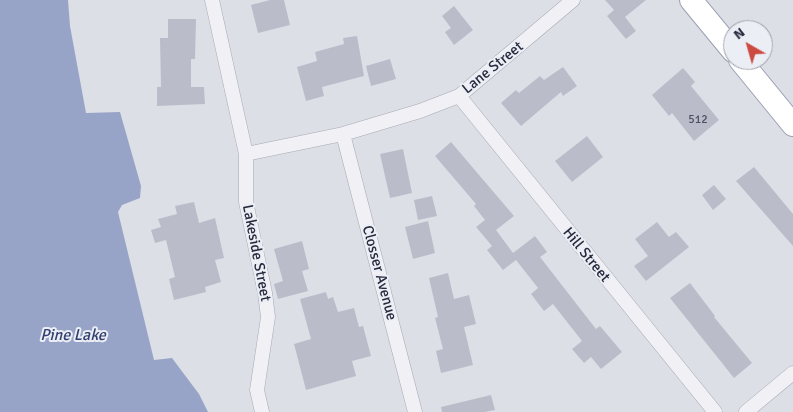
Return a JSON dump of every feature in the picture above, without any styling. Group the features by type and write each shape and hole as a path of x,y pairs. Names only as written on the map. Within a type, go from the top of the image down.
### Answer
{"main road":[{"path":"691,0 723,39"},
{"path":"748,70 793,125"}],"street":[{"name":"Lakeside Street","path":"212,0 246,154 246,202 265,293 268,317 257,390 262,412"},
{"name":"Lane Street","path":"343,134 420,111 459,96 574,0"},
{"name":"Hill Street","path":"459,96 715,412"},
{"path":"246,154 343,134"},
{"name":"Closser Avenue","path":"343,134 415,412"},
{"path":"746,412 793,373"}],"water":[{"name":"Pine Lake","path":"0,0 68,0 70,26 86,113 120,112 141,186 140,198 122,205 118,212 154,360 172,358 199,394 208,412 0,412"}],"building":[{"path":"270,0 284,0 290,25 258,33 251,5"},
{"path":"605,0 646,0 625,17 636,31 626,39 607,16 614,10"},
{"path":"454,6 473,30 454,45 445,32 451,28 442,16"},
{"path":"168,19 196,19 195,59 191,59 191,87 204,87 205,104 157,106 157,87 161,87 160,38 168,38"},
{"path":"357,36 364,76 322,87 324,96 306,101 297,67 317,61 315,52 344,44 343,38"},
{"path":"390,59 396,79 371,86 366,66"},
{"path":"563,67 577,86 563,96 561,92 521,126 501,103 516,90 519,93 540,76 544,80"},
{"path":"683,68 695,82 691,86 719,120 694,141 672,113 669,116 652,95"},
{"path":"587,136 603,157 572,182 555,161"},
{"path":"451,142 514,216 496,230 513,253 535,236 547,252 540,257 596,329 600,326 622,352 601,369 591,357 584,363 572,349 582,341 553,304 544,311 531,294 538,288 516,260 503,270 487,250 492,246 476,227 485,220 474,206 476,204 435,156"},
{"path":"403,149 412,193 390,198 380,154"},
{"path":"754,167 793,214 793,246 736,181"},
{"path":"714,185 726,199 713,210 702,195"},
{"path":"432,196 437,216 418,220 414,200"},
{"path":"194,202 199,223 215,218 224,258 215,260 221,282 205,287 206,292 174,300 169,279 175,277 166,240 155,243 151,230 161,227 158,219 177,214 175,206"},
{"path":"428,221 435,253 413,259 405,227"},
{"path":"657,222 669,237 676,232 689,247 646,281 634,266 648,256 635,239"},
{"path":"302,241 309,269 302,271 308,291 278,299 274,284 283,281 274,249"},
{"path":"448,273 454,299 469,295 476,324 464,327 473,365 441,373 436,351 443,349 435,318 438,317 429,278"},
{"path":"690,283 714,317 752,363 734,378 670,298"},
{"path":"326,292 328,299 333,297 338,312 354,308 359,327 363,326 371,356 352,361 356,376 306,390 294,344 311,339 300,299"},
{"path":"491,395 495,410 485,412 442,412 441,407"}]}
